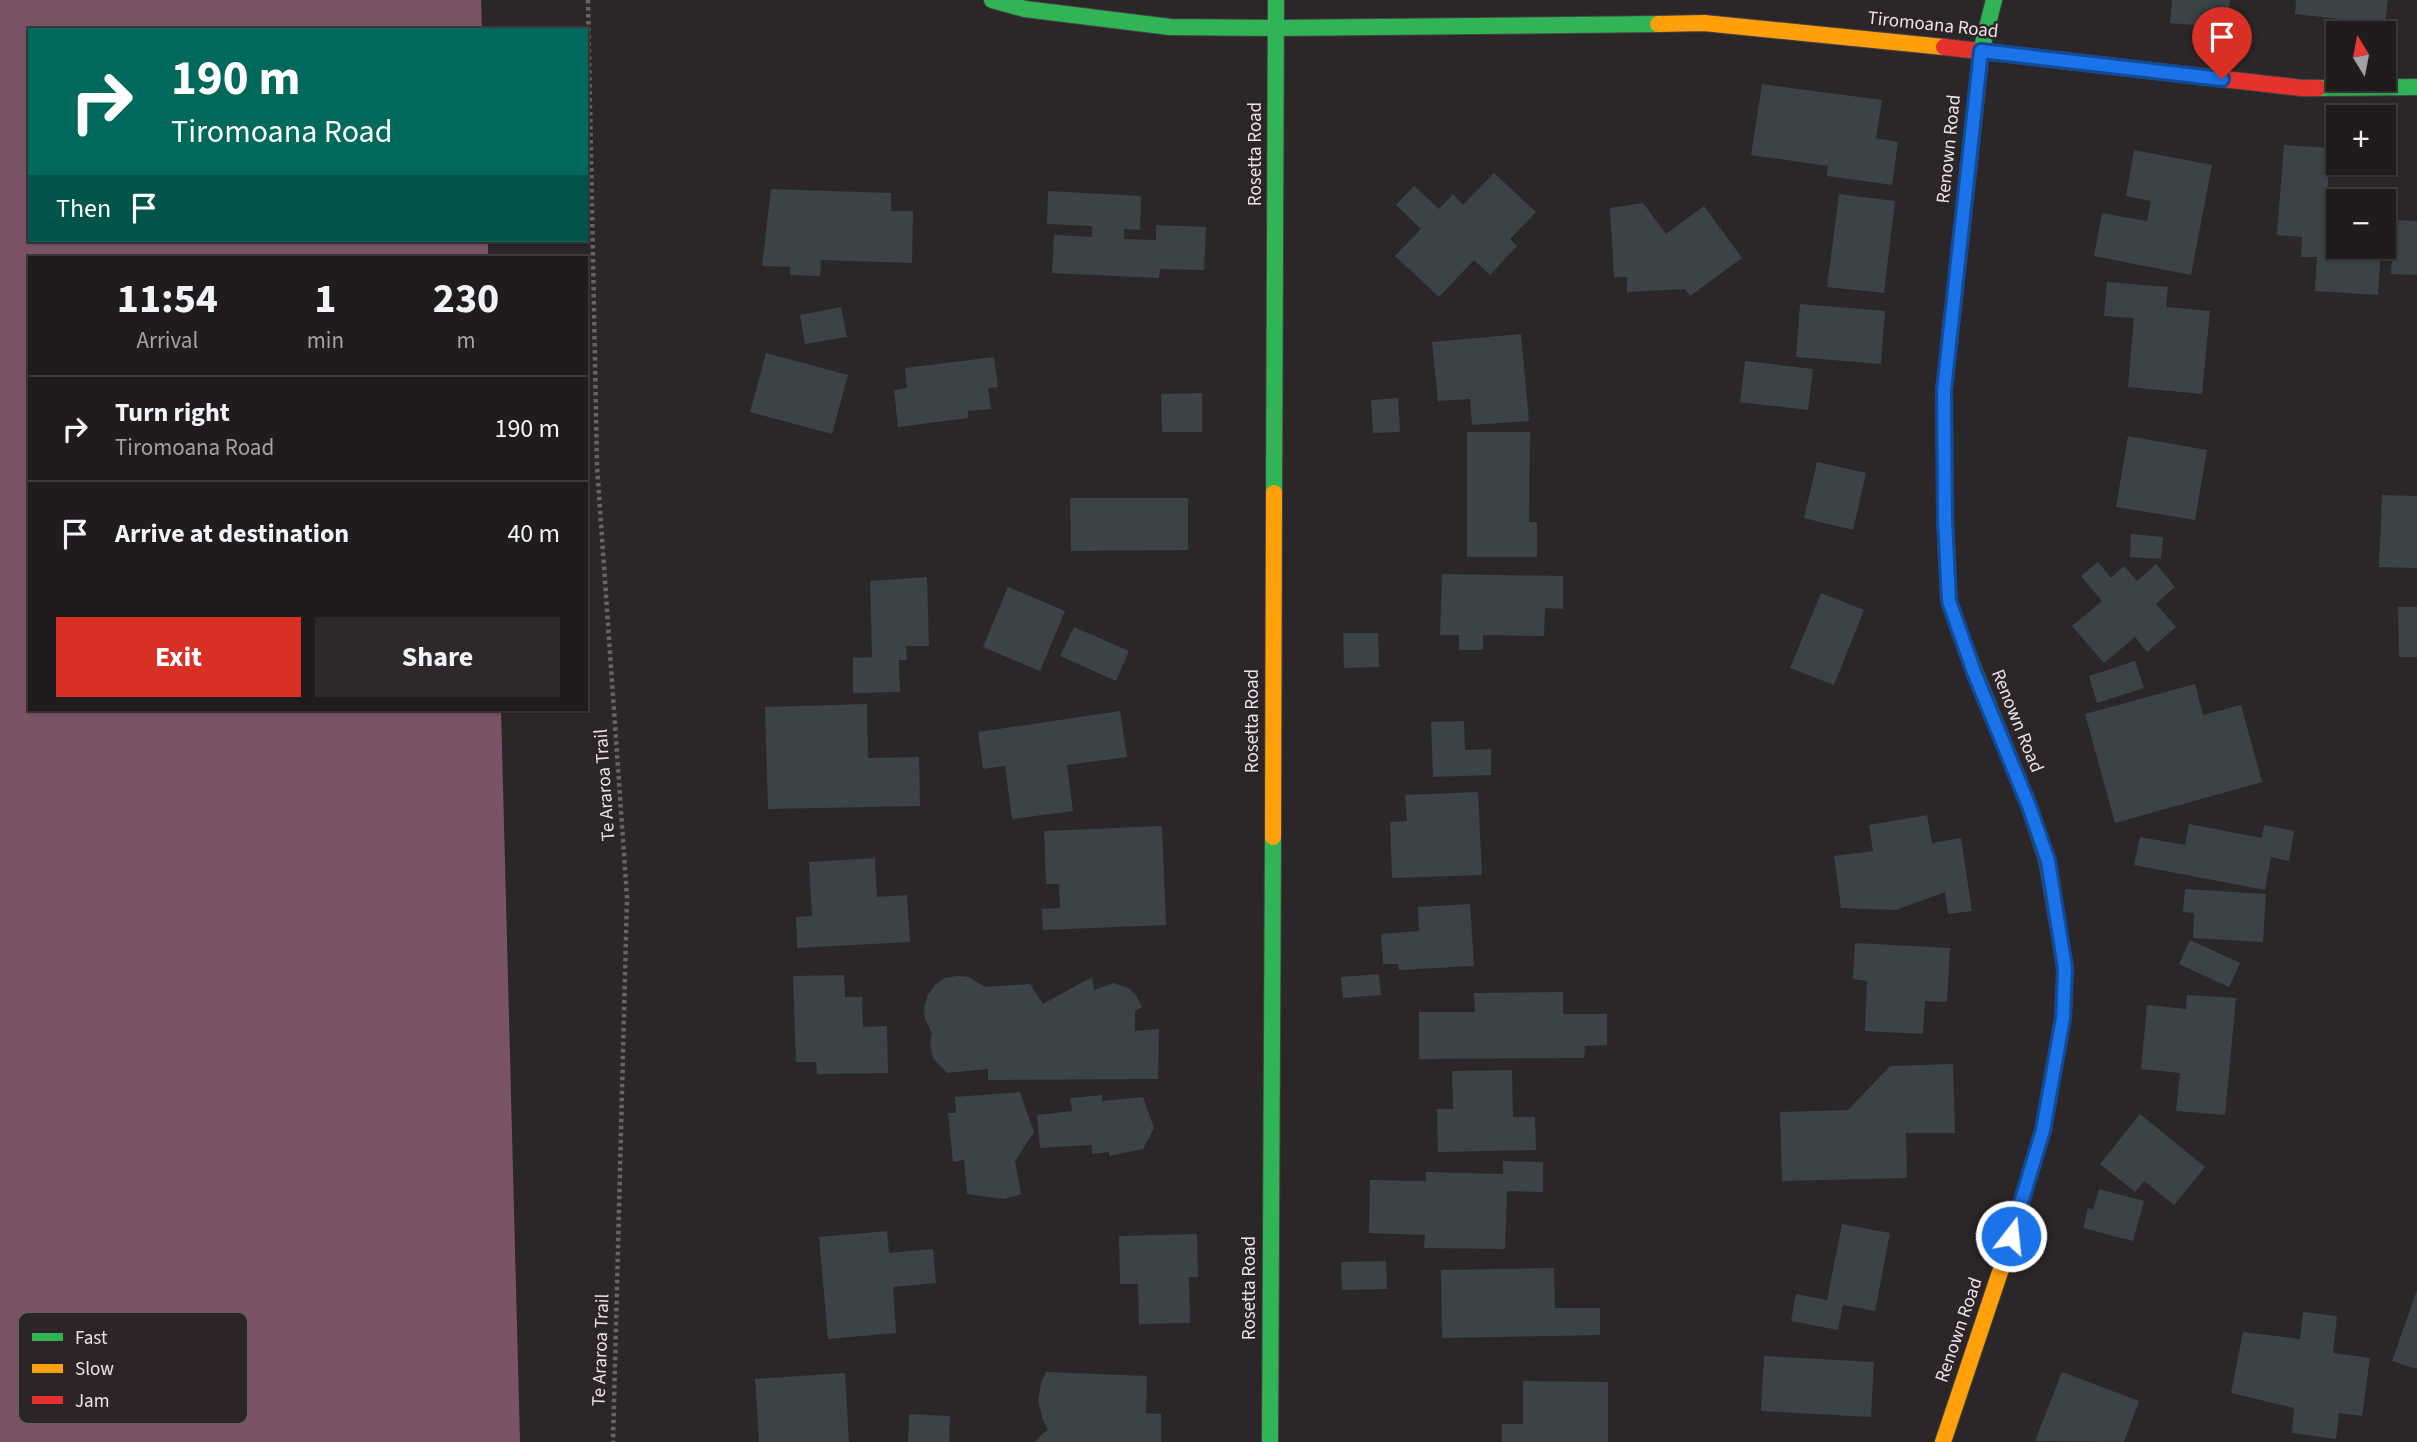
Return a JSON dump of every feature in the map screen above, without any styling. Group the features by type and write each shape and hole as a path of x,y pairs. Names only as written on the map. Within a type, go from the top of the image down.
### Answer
{"street":[{"name":"Tiromoana Road","path":"992,0 1025,9 1170,27 1276,29 1704,23 2302,88 2417,88"},
{"name":"Rosetta Road","path":"1270,1442 1276,0"},
{"name":"Renown Road","path":"1943,1442 2003,1263 2043,1130 2063,1018 2065,968 2048,861 1949,601 1944,390 1981,51 1993,0"}],"path":[{"name":"Te Araroa Trail","path":"588,0 597,466 627,897 613,1442"}],"shaded area":[{"path":"0,0 481,0 482,28 28,28 28,242 488,242 488,256 28,256 28,711 501,711 520,1442 0,1442"}],"building":[{"path":"2172,0 2230,0 2227,28 2170,23"},
{"path":"2296,0 2388,0 2385,21 2358,21 2295,14"},
{"path":"1762,84 1882,100 1876,138 1898,142 1892,185 1827,176 1828,166 1751,155"},
{"path":"2284,145 2326,148 2326,175 2329,175 2326,189 2326,259 2380,259 2378,295 2315,291 2317,257 2301,257 2302,237 2277,235"},
{"path":"2134,150 2212,165 2191,275 2094,256 2102,213 2147,221 2151,201 2126,196"},
{"path":"1494,173 1536,212 1510,239 1517,246 1490,275 1474,260 1439,297 1395,256 1421,229 1396,205 1414,186 1439,209 1453,194 1463,205"},
{"path":"771,189 891,193 891,211 913,211 912,263 821,260 820,276 790,275 790,267 762,266"},
{"path":"1048,191 1141,196 1140,230 1124,229 1124,239 1156,240 1156,225 1206,227 1204,270 1160,269 1159,278 1052,273 1054,235 1092,237 1092,226 1047,224"},
{"path":"1839,194 1895,201 1884,293 1827,287"},
{"path":"1643,203 1666,234 1704,206 1742,258 1690,296 1685,289 1627,292 1627,277 1614,277 1610,208"},
{"path":"2396,220 2417,221 2417,275 2391,274 2392,259 2396,259"},
{"path":"2107,282 2168,287 2166,307 2210,311 2202,394 2128,387 2134,318 2104,316"},
{"path":"1800,304 1885,311 1881,364 1796,357"},
{"path":"841,307 847,337 805,344 800,315"},
{"path":"1521,334 1529,421 1472,425 1470,399 1438,401 1432,342"},
{"path":"766,353 848,375 832,434 750,412"},
{"path":"994,357 998,387 988,388 991,409 968,411 968,418 898,427 894,390 907,388 905,368"},
{"path":"1745,361 1813,369 1808,410 1740,402"},
{"path":"1202,393 1202,432 1162,432 1161,394"},
{"path":"1398,398 1400,432 1373,433 1371,400"},
{"path":"1467,432 1530,432 1529,522 1537,522 1537,557 1467,557"},
{"path":"2128,436 2207,450 2195,520 2116,507"},
{"path":"1817,462 1866,473 1853,530 1804,518"},
{"path":"2382,495 2417,496 2417,568 2379,567"},
{"path":"1070,498 1188,498 1188,550 1071,551"},
{"path":"2131,534 2163,537 2161,559 2130,557"},
{"path":"2098,562 2111,578 2124,566 2137,581 2156,564 2175,587 2156,604 2176,627 2147,652 2135,637 2104,663 2072,626 2102,601 2081,576"},
{"path":"1442,574 1563,576 1563,609 1545,608 1544,636 1483,635 1483,650 1459,650 1459,635 1440,635"},
{"path":"927,577 929,646 906,646 907,660 899,660 900,692 853,693 853,658 872,657 870,581"},
{"path":"1008,587 1065,611 1040,671 983,647"},
{"path":"1821,593 1864,610 1834,685 1790,668"},
{"path":"2398,607 2417,607 2417,657 2399,657"},
{"path":"1074,627 1129,651 1116,681 1060,656"},
{"path":"1343,633 1378,633 1379,667 1344,668"},
{"path":"2135,661 2144,688 2097,703 2089,676"},
{"path":"2195,684 2203,715 2241,705 2262,782 2115,823 2085,714"},
{"path":"867,704 868,758 919,757 920,806 768,809 765,707"},
{"path":"1120,711 1127,757 1067,765 1073,811 1012,819 1005,766 983,769 978,732"},
{"path":"1464,721 1465,750 1491,749 1491,775 1433,777 1431,722"},
{"path":"1478,792 1482,875 1392,878 1390,822 1407,821 1405,795"},
{"path":"1927,815 1932,843 1961,838 1972,911 1948,914 1945,892 1896,910 1841,908 1834,856 1873,851 1869,825"},
{"path":"2189,824 2262,838 2264,825 2294,831 2289,861 2271,857 2265,890 2134,865 2140,837 2185,845"},
{"path":"1162,826 1166,925 1043,930 1042,909 1060,908 1059,884 1046,884 1044,831"},
{"path":"875,858 877,897 907,895 910,942 797,948 796,917 812,916 809,862"},
{"path":"2185,889 2266,894 2263,942 2193,938 2194,913 2183,912"},
{"path":"1470,904 1474,966 1399,970 1398,964 1383,964 1381,934 1419,931 1418,907"},
{"path":"2190,940 2240,963 2229,987 2179,964"},
{"path":"1855,943 1950,948 1947,1002 1925,1001 1923,1034 1865,1031 1867,981 1853,979"},
{"path":"1379,974 1381,995 1343,998 1341,977"},
{"path":"844,975 845,997 862,997 863,1027 887,1026 888,1073 817,1074 816,1062 796,1062 793,976"},
{"path":"969,977 985,987 1030,984 1043,1004 1092,977 1094,990 1113,983 1128,988 1136,995 1142,1007 1135,1011 1135,1031 1159,1029 1158,1079 988,1080 988,1069 947,1073 933,1058 930,1046 932,1033 925,1019 924,1007 935,985 945,978"},
{"path":"1563,992 1563,1014 1607,1014 1607,1045 1585,1046 1584,1058 1419,1059 1419,1012 1475,1012 1474,993"},
{"path":"2187,995 2236,998 2225,1115 2176,1111 2180,1073 2141,1069 2147,1005 2186,1009"},
{"path":"1953,1064 1955,1133 1906,1133 1907,1178 1782,1181 1780,1112 1848,1110 1890,1066"},
{"path":"1512,1070 1513,1117 1535,1117 1536,1150 1438,1152 1437,1109 1453,1109 1452,1071"},
{"path":"1020,1092 1034,1132 1015,1161 1021,1194 1004,1199 967,1194 964,1160 953,1162 948,1113 956,1113 955,1097"},
{"path":"1102,1095 1102,1101 1143,1097 1154,1128 1143,1149 1109,1156 1109,1152 1092,1154 1092,1145 1040,1148 1037,1115 1072,1111 1070,1098"},
{"path":"2140,1114 2205,1167 2174,1205 2144,1181 2135,1192 2100,1164"},
{"path":"1503,1161 1543,1162 1543,1192 1507,1191 1505,1249 1424,1248 1425,1235 1369,1233 1370,1180 1426,1181 1426,1172 1503,1174"},
{"path":"2099,1189 2144,1201 2133,1241 2083,1228 2088,1208 2093,1210"},
{"path":"1842,1224 1890,1233 1875,1311 1843,1305 1838,1330 1791,1321 1796,1294 1827,1300"},
{"path":"887,1231 889,1253 933,1249 936,1283 893,1287 896,1333 828,1339 819,1237"},
{"path":"1197,1234 1198,1277 1189,1277 1190,1323 1139,1324 1138,1284 1120,1284 1119,1236"},
{"path":"1386,1261 1387,1289 1342,1290 1341,1262"},
{"path":"1554,1268 1555,1308 1600,1308 1600,1335 1442,1338 1441,1270"},
{"path":"2417,1290 2417,1369 2392,1361"},
{"path":"2303,1312 2337,1316 2333,1353 2370,1358 2362,1416 2339,1413 2336,1439 2292,1433 2294,1408 2231,1393 2243,1332 2300,1339"},
{"path":"1764,1356 1874,1362 1871,1417 1761,1411"},
{"path":"1046,1372 1147,1376 1146,1413 1161,1414 1161,1442 1035,1442 1048,1430 1038,1401"},
{"path":"2062,1372 2139,1401 2124,1442 2035,1441"},
{"path":"845,1373 849,1442 759,1442 755,1379"},
{"path":"1523,1381 1608,1382 1608,1442 1502,1442 1502,1424 1523,1424"},
{"path":"909,1414 950,1416 949,1442 908,1442"}],"traffic: fast":[{"path":"992,0 1025,9 1170,27 1658,24"},
{"path":"1274,493 1276,0"},
{"path":"1970,155 1981,51 1994,0"},
{"path":"2318,88 2417,87"},
{"path":"1967,652 2029,806 2047,861 2065,968 2063,1018 2038,1147"},
{"path":"1270,1442 1273,837"}],"traffic: slow":[{"path":"1658,24 1704,23 1944,47"},
{"path":"1967,652 1949,601 1944,390 1970,155"},
{"path":"1273,837 1274,493"},
{"path":"1943,1442 2003,1263 2038,1147"}],"traffic: jam":[{"path":"1944,47 2318,88"}],"route":[{"path":"2011,1236 2043,1130 2063,1018 2065,968 2048,861 1949,601 1944,390 1981,51 2222,79"}]}
